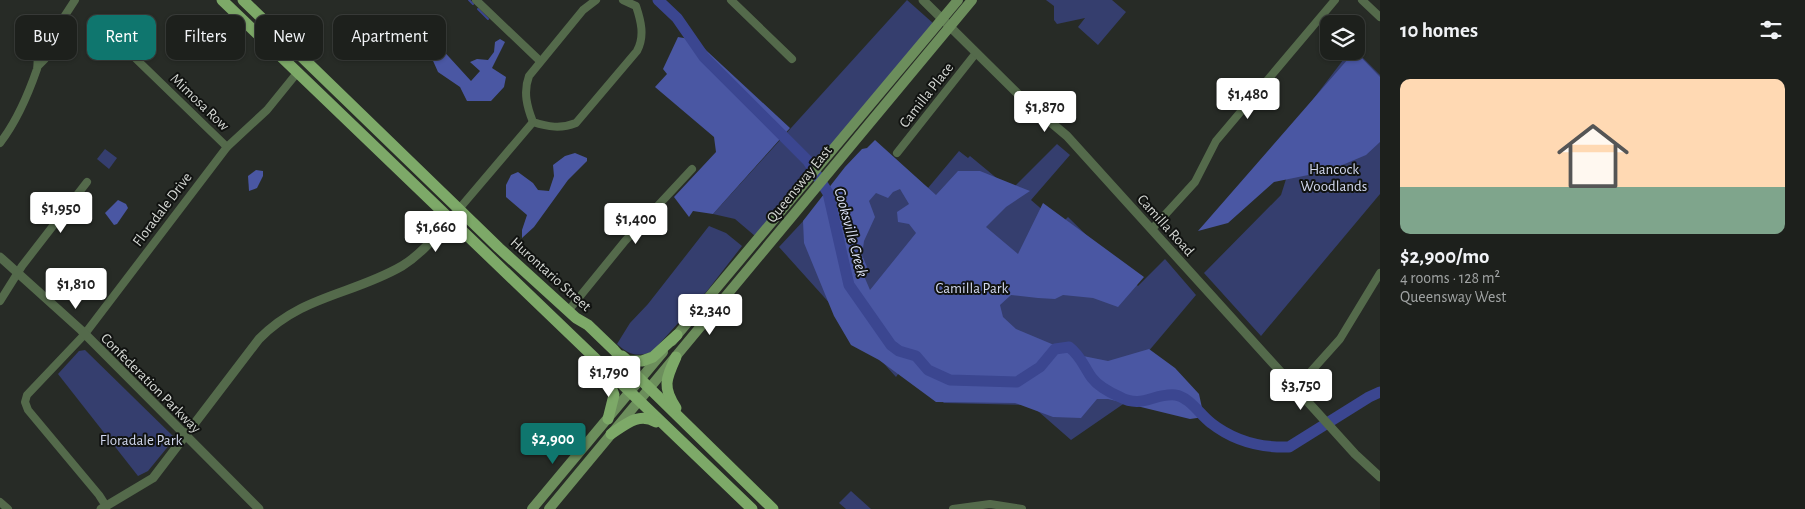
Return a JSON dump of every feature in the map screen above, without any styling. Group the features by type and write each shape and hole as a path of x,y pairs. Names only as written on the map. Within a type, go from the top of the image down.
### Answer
{"main road":[{"name":"Hurontario Street","path":"222,0 752,509"},
{"name":"Hurontario Street","path":"243,0 459,209 568,311 614,350 640,380 773,509"},
{"name":"Queensway East","path":"634,397 640,380 676,335 958,0"},
{"name":"Queensway East","path":"634,397 649,388 676,357 834,164 972,0"},
{"path":"614,350 628,361 642,361 653,357 676,335"},
{"path":"676,357 667,377 666,390 685,422"},
{"path":"603,367 614,395 608,419"},
{"path":"532,509 608,419 634,397"},
{"path":"549,509 611,434 634,397"},
{"path":"611,434 637,418 648,417 664,426"}],"street":[{"path":"0,143 14,122 38,66 38,58 76,0"},
{"path":"476,0 540,61"},
{"path":"533,122 526,100 529,76 584,10 596,0"},
{"path":"533,122 545,126 561,127 582,118 640,45 642,26 639,2 623,0"},
{"path":"731,0 792,59"},
{"name":"Camilla Road","path":"923,0 976,53 1066,136 1336,432 1380,477"},
{"path":"1152,229 1195,182 1216,141 1335,0"},
{"path":"1362,0 1380,17"},
{"name":"Camilla Place","path":"897,153 976,53"},
{"name":"Mimosa Row","path":"137,60 227,147"},
{"name":"Floradale Drive","path":"103,508 76,466 28,410 25,402 32,387 46,377 84,335 227,147 267,110 297,73"},
{"path":"103,508 153,478 260,340 278,321 309,304 384,275 404,265 428,245 533,122"},
{"path":"568,311 625,242 692,169"},
{"path":"0,301 17,274 87,182"},
{"name":"Confederation Parkway","path":"0,257 84,335 259,509"},
{"path":"1297,388 1340,339 1380,273"},
{"path":"0,502 8,509"},
{"path":"953,509 990,504 1022,509"}],"green space":[{"path":"907,0 934,24 755,236 735,219 713,214"},
{"path":"1046,0 1112,0 1126,12 1098,45 1078,27 1085,18 1057,24 1054,20 1054,6"},
{"path":"678,37 695,40 790,128 713,214 693,211 689,217 674,197 716,152 714,137 655,87 667,74 663,69"},
{"path":"500,39 505,42 492,68 506,77 504,87 491,101 467,101 460,87 438,72 433,60 446,60 446,54 471,81 480,71 470,62 477,59 488,60 494,52 495,42"},
{"name":"Hancock Woodlands","path":"1343,60 1365,60 1380,75 1380,194 1261,336 1204,273 1281,195 1293,157 1298,119"},
{"path":"1347,60 1364,60 1380,77 1380,142 1366,155 1328,171 1274,182 1228,223 1198,231"},
{"name":"Camilla Park","path":"875,140 936,195 958,171 980,171 1030,191 1006,207 986,227 1018,254 1043,203 1144,277 1118,307 1093,298 1063,295 1055,299 1011,295 1000,305 1003,317 1016,329 1078,355 1108,361 1149,349 1175,368 1199,394 1204,417 1190,419 1108,399 1097,399 1081,418 1053,417 1015,403 936,402 879,360 851,345 834,316 804,243 803,221 845,167 862,149 867,148","holes":["900,189 909,204 897,212 898,222 909,224 916,233 870,290 864,276 867,267 862,255 864,241 875,217 869,201 876,193 888,198 893,192"]},
{"name":"Camilla Park","path":"875,144 928,188 959,151 968,158 970,156 1011,190 1057,144 1070,155 1031,200 1060,225 1068,217 1138,286 1165,259 1196,295 1142,359 1161,378 1071,440 1031,405 944,403 903,367 896,377 779,247"},
{"path":"105,149 117,158 109,169 97,159"},
{"path":"575,153 587,158 587,161 568,180 534,227 522,238 522,230 527,215 506,197 506,185 511,175 518,172 533,183 538,190 549,191 554,176 553,165 565,156"},
{"path":"256,170 263,171 263,176 257,188 249,191 248,176"},
{"path":"118,200 126,204 128,208 117,224 114,225 105,213"},
{"path":"709,226 726,233 742,246 707,291 652,352 637,355 625,351 617,344 630,323 648,304"},
{"name":"Floradale Park","path":"85,350 175,438 148,471 138,476 58,374 79,351"},
{"path":"851,491 871,509 846,509 839,503"}],"waterway":[{"path":"469,0 473,4"},
{"name":"Cooksville Creek","path":"658,0 677,18 704,57 808,161 828,193 849,285 891,345 899,351 916,356 928,370 950,380 1017,382 1040,367 1055,349 1069,347 1095,381 1116,395 1135,401 1168,395 1180,396 1211,423 1238,439 1258,445 1278,447 1289,447 1380,392"},
{"path":"478,9 488,19"}]}
